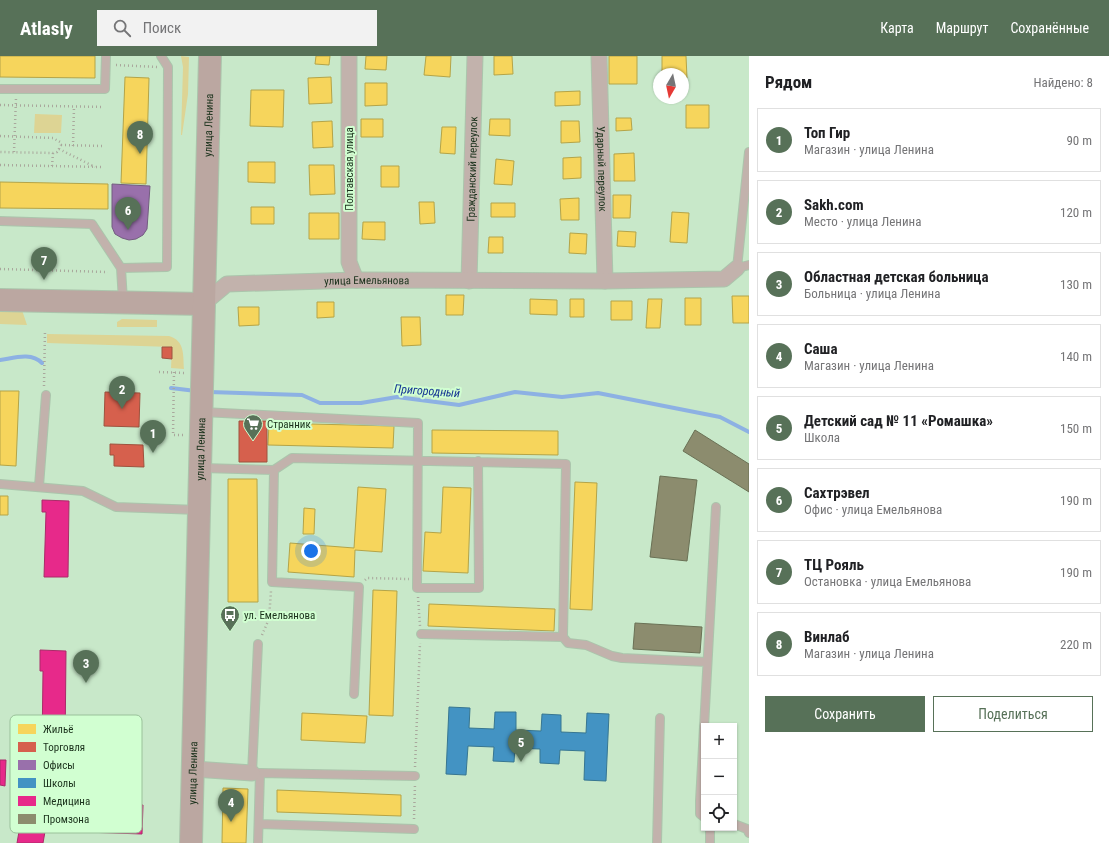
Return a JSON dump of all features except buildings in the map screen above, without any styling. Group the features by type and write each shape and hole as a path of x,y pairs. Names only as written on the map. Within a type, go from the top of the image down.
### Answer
{"main road":[{"name":"улица Ленина","path":"191,843 202,407 195,375 203,304 210,56"},
{"path":"0,300 203,304"}],"street":[{"name":"Полтавская улица","path":"349,56 349,262 356,280"},
{"name":"Гражданский переулок","path":"469,281 475,56"},
{"name":"Ударный переулок","path":"599,56 604,281"},
{"name":"улица Емельянова","path":"203,304 227,284 356,280 604,281 724,279 743,266"},
{"path":"194,769 256,773"}],"lane":[{"path":"0,89 105,89 106,56"},
{"path":"120,268 167,267 168,67 161,56"},
{"path":"743,266 749,152"},
{"path":"0,222 92,224 120,268 123,303"},
{"path":"39,486 46,395"},
{"path":"202,407 418,423 417,588 479,588 478,461"},
{"path":"201,468 274,470 292,458 566,464 563,637 568,643 586,645 612,656 622,658 707,662"},
{"path":"274,470 272,582 359,587 354,694"},
{"path":"0,484 39,486 83,491 116,507 200,510"},
{"path":"701,812 707,662 716,506"},
{"path":"421,634 563,637"},
{"path":"258,644 256,773 259,824 258,843"},
{"path":"657,843 660,718"},
{"path":"256,773 415,776"},
{"path":"259,824 414,829"},
{"path":"737,825 747,829 749,833"},
{"path":"710,831 710,843"}],"path":[{"path":"105,65 168,67"},
{"path":"14,152 16,89"},
{"path":"0,105 104,107"},
{"path":"73,146 74,107"},
{"path":"0,136 53,138 60,142 60,149"},
{"path":"60,145 103,146"},
{"path":"0,152 53,153 60,149"},
{"path":"60,149 95,167"},
{"path":"52,166 53,153"},
{"path":"0,165 102,167"},
{"path":"0,269 108,272"},
{"path":"45,330 44,384 46,395"},
{"path":"159,372 174,372 195,375"},
{"path":"174,372 173,435 183,436"},
{"path":"359,587 367,578 417,579"},
{"path":"258,644 269,619 272,582"},
{"path":"414,829 421,634 417,588"}],"shaded area":[{"path":"181,56 189,57 188,94 182,135 183,67"},
{"path":"35,114 62,115 61,133 34,133"},
{"path":"0,309 22,310 27,325 0,324"},
{"path":"122,319 157,320 157,327 117,327 117,322"},
{"path":"47,334 169,336 178,341 181,345 184,369 171,368 172,347 47,343"}],"waterway":[{"name":"Пригородный","path":"0,360 28,357 42,363"},
{"name":"Пригородный","path":"171,388 196,391"},
{"name":"Пригородный","path":"209,392 302,395 320,403 361,403 397,397 459,405 515,392 562,397 598,393 720,417 749,432"}],"place":[{"name":"Винлаб","path":"140,154"},
{"name":"Сахтрэвел","path":"128,230"},
{"name":"ТЦ Рояль","path":"44,280"},
{"name":"Sakh.com","path":"122,409"},
{"name":"Странник","path":"253,441"},
{"name":"Топ Гир","path":"153,453"},
{"name":"ул. Емельянова","path":"230,632"},
{"name":"Областная детская больница","path":"86,683"},
{"name":"Детский сад № 11 «Ромашка»","path":"521,762"},
{"name":"Саша","path":"231,822"}]}
